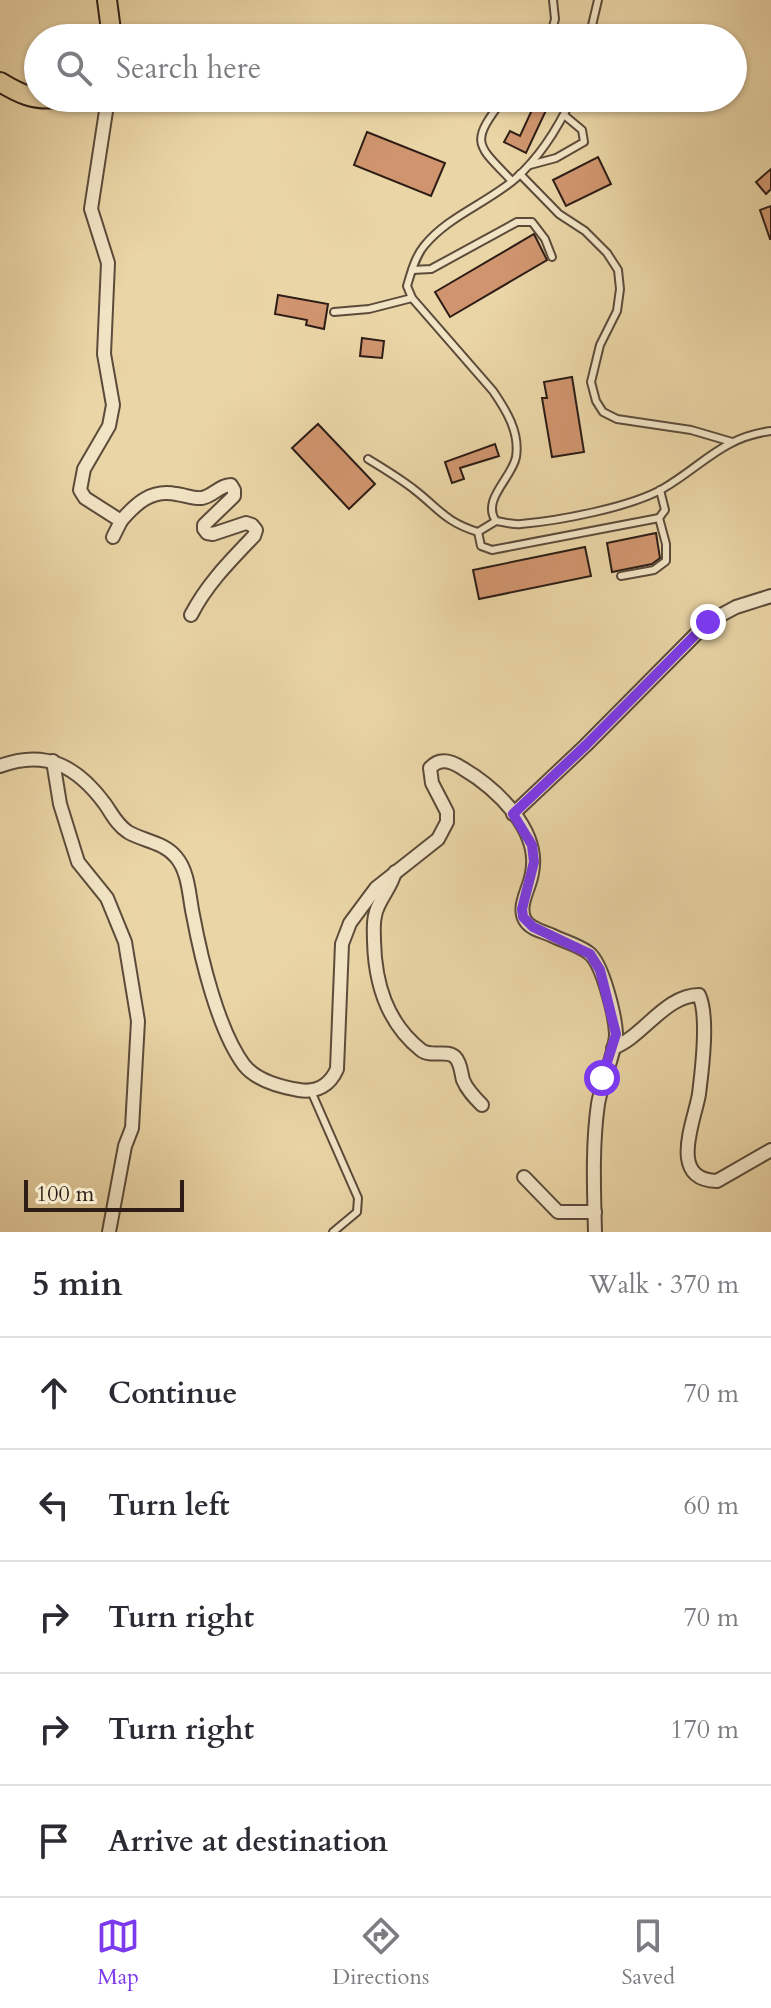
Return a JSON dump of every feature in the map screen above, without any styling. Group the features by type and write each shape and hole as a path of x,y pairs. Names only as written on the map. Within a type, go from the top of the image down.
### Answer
{"main road":[{"path":"107,0 110,24"},
{"path":"0,82 24,95"}],"street":[{"path":"106,112 91,209 108,263 104,354 113,405 109,426 84,469 80,490 85,498 121,521"},
{"path":"113,537 121,521 142,499 165,492 203,498 226,484 231,485 234,490 230,502 204,525 204,529 213,534 246,523 256,530 203,593 191,615"},
{"path":"513,814 708,622 736,607 771,596"},
{"path":"0,766 22,759 53,761 68,769 94,791 118,824 128,832 165,848 177,857 184,872 209,981 225,1027 244,1066 269,1082 311,1091 324,1087 333,1079 337,1069 342,944 350,923 376,888 438,839 447,822 447,812 430,768 435,762 444,760 473,774 493,790 513,814 532,845 534,862 522,909 523,917 533,927 584,950 596,960 614,1021 616,1034 602,1078 594,1142 595,1232"},
{"path":"53,761 60,804 78,862 107,898 125,942 138,1021 132,1128 125,1146 109,1232"},
{"path":"395,872 392,886 374,917 375,963 383,1003 423,1052 452,1055 457,1059 464,1083 482,1105"},
{"path":"613,1048 624,1044 676,1002 699,995 703,1009 703,1050 699,1096 688,1136 691,1167 701,1177 717,1181 771,1150"},
{"path":"524,1177 558,1212 595,1212"}],"lane":[{"path":"553,0 554,24"},
{"path":"592,24 598,0"},
{"path":"493,112 479,136 482,149 512,181"},
{"path":"496,521 492,515 492,502 512,469 516,456 516,434 493,391 412,298 407,286 423,247 441,230 530,165 547,144 565,112"},
{"path":"530,165 556,158 584,142 582,130 564,115"},
{"path":"520,174 559,214 585,231 607,253 618,270 620,289 617,311 600,345 591,382 596,401 603,412 617,419 691,430 732,442"},
{"path":"412,270 431,269 517,222 532,222 545,239 552,257"},
{"path":"334,312 369,309 412,298"},
{"path":"368,459 416,491 458,526 478,532 496,521 517,525 637,499 660,490 732,442 748,434 771,431"},
{"path":"478,532 481,546 492,550 659,518 665,510 660,490"},
{"path":"569,515 573,534"},
{"path":"621,576 654,570 666,561 666,544 659,518"},
{"path":"311,1091 358,1198 357,1212 333,1232"}],"building":[{"path":"531,112 545,112 526,153 504,142 510,131 520,136"},
{"path":"367,132 445,163 431,196 354,165"},
{"path":"598,157 611,184 566,206 553,180"},
{"path":"771,169 771,189 766,194 756,182"},
{"path":"771,206 771,239 770,239 760,210"},
{"path":"534,234 547,260 450,317 435,292"},
{"path":"278,295 328,304 324,329 306,325 307,320 275,314"},
{"path":"362,338 384,341 382,358 360,356"},
{"path":"572,377 584,452 552,457 542,398 547,398 544,382"},
{"path":"318,424 375,484 349,509 292,448"},
{"path":"495,444 499,456 460,468 464,479 452,483 445,462"},
{"path":"656,533 660,558 652,564 612,572 607,543"},
{"path":"585,547 591,576 479,599 473,570"}],"route":[{"path":"602,1078 616,1034 600,970 590,954 533,927 523,917 522,909 534,862 532,845 513,814 708,622"}]}
